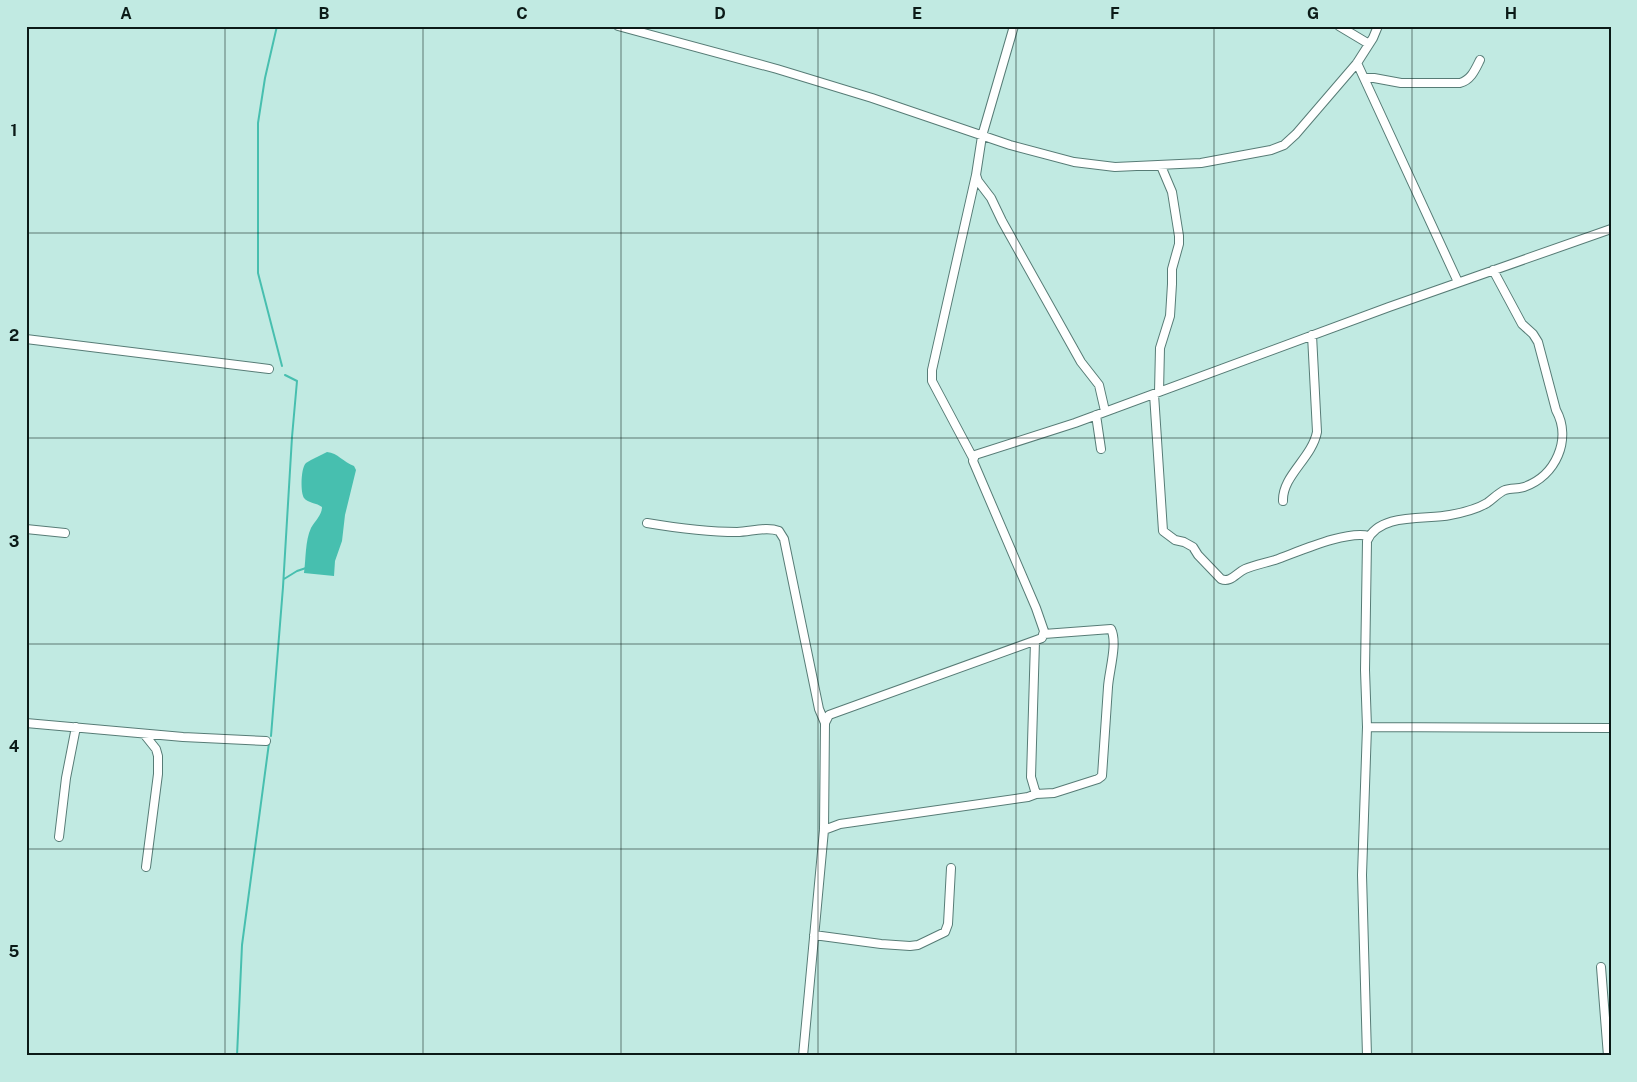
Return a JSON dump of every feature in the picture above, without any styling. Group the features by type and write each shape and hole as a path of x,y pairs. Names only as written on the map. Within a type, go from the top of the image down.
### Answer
{"street":[{"path":"618,26 778,68 982,136 1074,162 1115,167 1201,163 1271,150 1284,144 1296,134 1357,63 1378,26"},
{"path":"1014,26 982,136 976,175 932,370 932,381 973,458 1036,608 1044,634"},
{"path":"1339,26 1369,44"},
{"path":"1365,78 1378,78 1401,83 1460,83 1468,80 1480,60"},
{"path":"1357,63 1458,282"},
{"path":"1161,166 1172,192 1179,236 1179,244 1172,269 1170,316 1160,348 1156,393 1164,530 1166,534 1175,540 1193,547 1198,555 1225,581 1230,580 1245,569 1338,538 1360,535 1369,536"},
{"path":"976,175 978,181 991,198 1081,362 1099,385 1105,411"},
{"path":"973,458 975,455 1075,423 1458,282 1611,229"},
{"path":"1367,1056 1362,866 1367,727 1365,670 1367,541 1373,531 1383,526 1412,518 1449,516 1486,504 1506,490 1524,487 1544,476 1558,454 1562,432 1561,420 1556,410 1538,342 1533,334 1522,324 1493,270"},
{"path":"1283,501 1283,494 1287,484 1315,441 1317,432 1312,335"},
{"path":"26,339 269,369"},
{"path":"1096,415 1101,449"},
{"path":"647,523 691,529 737,532 767,529 779,532 784,540 819,709 825,723 824,830 803,1056"},
{"path":"26,529 65,533"},
{"path":"824,830 840,824 1028,797 1036,794 1054,793 1098,779 1102,776 1108,684 1114,644 1113,633 1112,630 1044,634 1042,638 829,715 825,723"},
{"path":"1034,640 1031,777 1036,794"},
{"path":"26,723 144,734 266,741"},
{"path":"1367,727 1611,728"},
{"path":"59,837 66,778 76,728"},
{"path":"144,734 156,749 158,756 158,774 146,867"},
{"path":"814,935 910,946 918,945 945,932 948,924 951,868"},
{"path":"1601,967 1608,1056"}],"shaded area":[{"path":"327,452 354,466 356,470 345,515 342,541 335,561 334,576 304,573 309,533 320,515 322,507 304,498 302,474 306,463"}],"waterway":[{"path":"277,26 265,78 258,123 258,273 282,366"},
{"path":"271,736 297,381 285,375"},
{"path":"284,579 306,568"},
{"path":"237,1056 242,945 269,743"}]}
